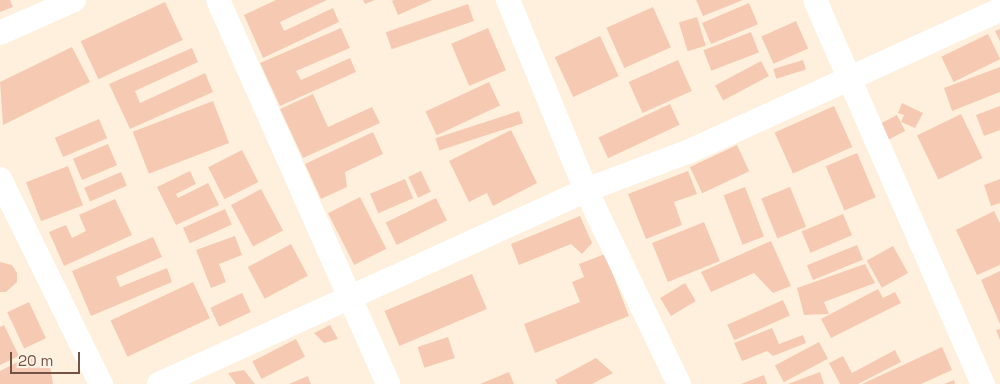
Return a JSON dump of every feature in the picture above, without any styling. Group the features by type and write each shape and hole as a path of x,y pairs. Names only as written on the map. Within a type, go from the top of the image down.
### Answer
{"street":[{"path":"0,33 74,0"},
{"path":"218,0 388,384"},
{"path":"508,0 586,190 679,384"},
{"path":"814,0 983,384"},
{"path":"160,384 586,190 690,151 1000,10"},
{"path":"0,179 101,384"}],"building":[{"path":"0,0 10,0 13,7 0,12"},
{"path":"276,0 327,0 280,22 284,31 333,8 339,22 263,58 244,15"},
{"path":"363,0 375,0 365,4"},
{"path":"432,0 398,15 392,1"},
{"path":"696,0 743,0 703,16"},
{"path":"165,2 183,40 98,79 81,41"},
{"path":"749,3 758,24 711,44 702,23"},
{"path":"468,4 474,21 392,49 386,32"},
{"path":"653,7 671,47 624,68 606,28"},
{"path":"697,17 706,46 688,51 679,23"},
{"path":"796,21 808,48 773,64 761,36"},
{"path":"341,28 350,48 296,71 301,80 350,58 356,72 280,106 260,63"},
{"path":"488,28 506,70 469,86 451,44"},
{"path":"1000,29 1000,41 995,31"},
{"path":"751,32 759,53 711,71 703,50"},
{"path":"988,34 1000,59 954,82 941,57"},
{"path":"600,36 619,76 573,97 555,57"},
{"path":"72,47 90,82 3,125 0,82"},
{"path":"192,48 198,62 135,91 140,103 205,73 213,92 130,129 109,84"},
{"path":"678,60 692,91 642,113 629,82"},
{"path":"803,60 806,70 776,79 773,69"},
{"path":"761,61 769,76 723,100 715,85"},
{"path":"1000,67 1000,92 952,111 944,88"},
{"path":"489,82 500,106 437,135 426,112"},
{"path":"313,94 328,127 372,107 380,123 303,158 280,109"},
{"path":"213,101 229,143 149,174 133,132"},
{"path":"902,103 923,113 915,128 901,122 904,115 898,113"},
{"path":"670,104 680,125 608,158 598,137"},
{"path":"834,106 852,147 793,174 775,132"},
{"path":"1000,106 1000,130 984,136 976,115"},
{"path":"519,111 523,123 439,151 435,138"},
{"path":"961,114 982,158 938,180 917,135"},
{"path":"897,115 905,131 884,142 876,126"},
{"path":"99,119 107,138 63,157 55,138"},
{"path":"511,130 537,183 493,206 487,193 469,202 449,161"},
{"path":"373,132 383,154 345,172 347,187 321,199 305,164"},
{"path":"108,144 117,165 82,180 73,159"},
{"path":"737,145 749,171 702,193 690,167"},
{"path":"242,150 258,182 224,199 208,167"},
{"path":"857,153 876,197 844,210 826,166"},
{"path":"68,166 83,205 41,221 26,182"},
{"path":"190,171 196,184 176,194 178,198 208,183 219,205 176,225 157,187"},
{"path":"421,171 431,192 418,198 408,177"},
{"path":"688,171 697,194 674,202 682,225 646,239 628,194"},
{"path":"121,172 127,186 90,201 84,188"},
{"path":"405,179 413,198 378,213 370,194"},
{"path":"1000,179 1000,203 991,206 984,185"},
{"path":"745,187 764,236 743,245 724,195"},
{"path":"790,187 806,227 777,238 761,199"},
{"path":"261,189 283,230 253,246 231,205"},
{"path":"360,197 386,249 354,265 328,213"},
{"path":"436,198 447,220 397,245 386,223"},
{"path":"115,199 132,235 64,266 49,232 66,225 72,238 86,231 79,215"},
{"path":"225,209 232,225 190,243 183,228"},
{"path":"994,211 1000,223 1000,265 977,275 956,230"},
{"path":"843,214 852,235 811,253 802,232"},
{"path":"580,216 592,243 582,254 571,244 519,265 511,244"},
{"path":"704,222 720,261 668,282 652,243"},
{"path":"235,236 242,255 219,264 226,282 211,288 196,250"},
{"path":"153,237 162,257 116,277 120,287 167,268 172,282 91,316 72,271"},
{"path":"771,241 791,286 773,293 754,273 711,292 701,272"},
{"path":"291,244 308,276 265,299 248,267"},
{"path":"857,245 863,260 813,280 807,265"},
{"path":"893,246 908,273 882,288 867,261"},
{"path":"605,254 629,316 535,353 524,324 580,302 572,282 584,277 579,264"},
{"path":"0,262 12,265 17,273 17,282 6,292 0,292"},
{"path":"865,264 875,283 824,302 829,314 804,315 797,288"},
{"path":"1000,271 1000,324 981,280"},
{"path":"472,274 487,309 399,346 385,311"},
{"path":"193,282 210,318 127,357 111,320"},
{"path":"685,283 696,301 671,316 660,298"},
{"path":"878,289 883,298 895,292 901,303 831,338 821,319"},
{"path":"242,293 251,312 219,327 210,308"},
{"path":"783,300 790,316 734,340 727,325"},
{"path":"29,302 46,338 24,348 7,312"},
{"path":"4,325 19,356 0,365 0,327"},
{"path":"330,325 338,339 324,343 314,333"},
{"path":"772,328 779,344 803,335 806,343 773,356 767,351 742,361 734,343"},
{"path":"1000,329 1000,340 996,330"},
{"path":"448,337 455,358 424,368 418,347"},
{"path":"296,339 305,357 261,379 252,361"},
{"path":"819,342 828,359 784,382 775,365"},
{"path":"942,347 952,370 921,384 862,384"},
{"path":"895,350 901,362 858,384 840,384 829,363 843,356 852,373"},
{"path":"35,353 34,368 50,366 53,384 0,384 0,371"},
{"path":"596,358 613,373 592,384 557,384 555,380"},
{"path":"244,370 255,384 236,384 228,373"},
{"path":"509,372 514,384 480,384"},
{"path":"820,372 824,384 788,384"},
{"path":"764,375 767,384 741,384"},
{"path":"308,376 311,384 289,384"},
{"path":"954,380 955,384 944,384"}]}
